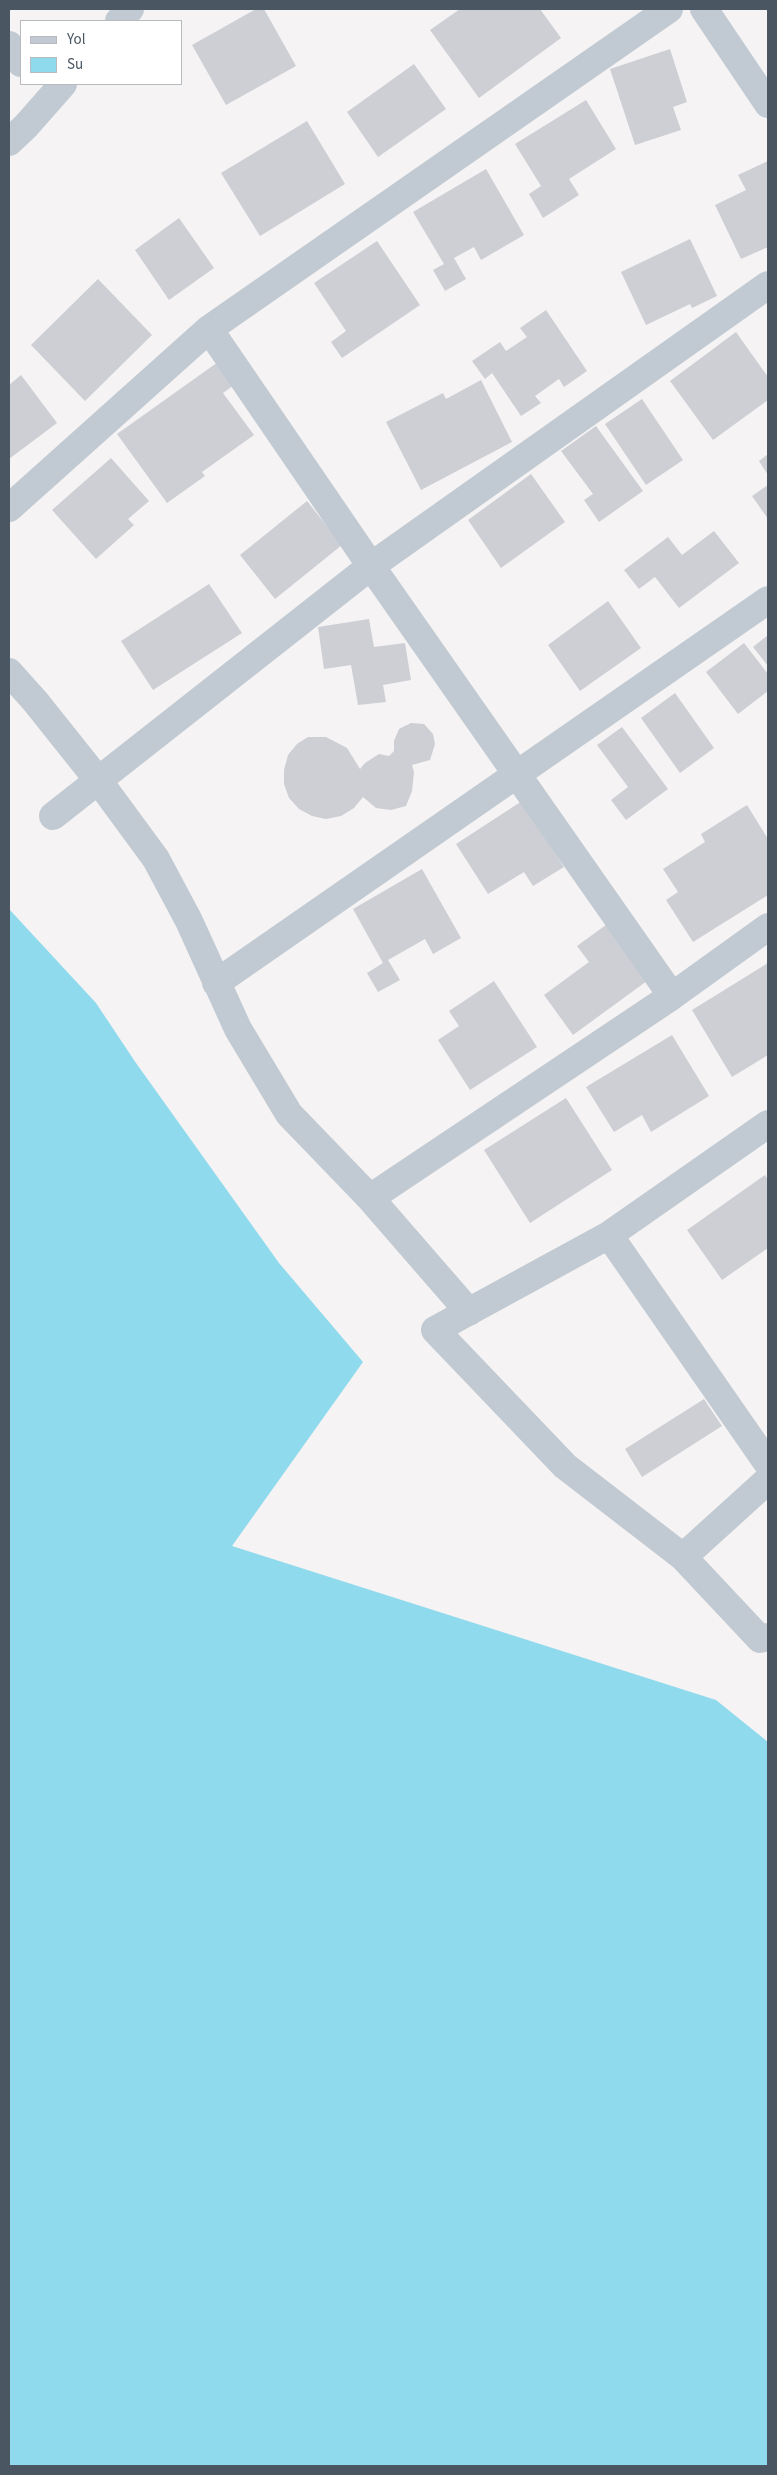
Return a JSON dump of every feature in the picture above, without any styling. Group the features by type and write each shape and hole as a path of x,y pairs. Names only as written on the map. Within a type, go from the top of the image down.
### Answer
{"street":[{"path":"120,20 130,9"},
{"path":"9,508 209,329 670,9"},
{"path":"704,9 768,104"},
{"path":"9,45 20,62"},
{"path":"9,142 26,126 48,90"},
{"path":"53,816 371,566 768,285"},
{"path":"209,329 371,566 672,996"},
{"path":"216,983 768,600"},
{"path":"9,672 35,701 98,780 156,859 188,921 238,1029 289,1114 370,1198 469,1312"},
{"path":"370,1198 672,996 768,927"},
{"path":"768,1124 610,1235 435,1330 564,1466 682,1558 760,1639 768,1637"},
{"path":"610,1235 768,1464"},
{"path":"682,1558 768,1480"}],"water":[{"path":"9,909 96,1003 136,1063 279,1263 363,1362 232,1546 716,1700 768,1742 768,2466 9,2466"}],"building":[{"path":"256,9 264,9 296,66 226,105 192,45"},
{"path":"460,9 540,9 561,38 479,98 430,30"},
{"path":"670,49 687,102 673,107 681,130 635,145 610,69"},
{"path":"414,64 446,109 378,157 347,112"},
{"path":"586,100 616,149 569,179 579,195 543,218 529,194 541,186 515,144"},
{"path":"307,121 345,184 260,236 221,173"},
{"path":"768,161 768,247 741,259 715,205 746,190 738,175"},
{"path":"486,169 524,235 481,260 474,247 454,258 466,279 445,291 433,270 444,264 413,212"},
{"path":"179,218 214,268 169,300 135,250"},
{"path":"690,239 717,296 692,308 690,304 646,325 621,272"},
{"path":"377,241 420,305 342,358 331,342 346,331 314,283"},
{"path":"98,279 152,335 85,401 31,345"},
{"path":"546,310 587,371 564,387 559,379 535,396 541,403 521,416 492,373 485,379 472,361 500,342 506,351 527,337 520,328"},
{"path":"736,332 768,377 768,400 713,440 670,381"},
{"path":"218,362 234,385 223,393 254,435 202,472 205,476 167,503 117,434"},
{"path":"21,375 57,423 9,459 9,385"},
{"path":"481,380 512,442 421,490 386,422 443,393 446,399"},
{"path":"642,399 683,460 646,485 605,424"},
{"path":"596,426 643,491 599,522 584,500 593,494 561,451"},
{"path":"768,454 768,475 759,461"},
{"path":"111,458 149,501 128,519 134,525 96,559 52,510"},
{"path":"531,474 565,522 501,568 468,520"},
{"path":"768,485 768,519 752,496"},
{"path":"307,501 342,545 275,599 240,555"},
{"path":"714,531 739,563 679,608 655,577 639,589 624,570 668,537 682,555"},
{"path":"209,584 242,633 153,690 121,641"},
{"path":"608,601 641,648 580,691 548,645"},
{"path":"369,619 374,647 405,643 411,680 383,685 386,702 358,705 351,665 324,669 318,627"},
{"path":"768,635 768,666 753,647"},
{"path":"744,643 768,674 768,691 738,714 706,672"},
{"path":"675,693 714,748 680,773 641,718"},
{"path":"411,723 424,724 433,734 435,744 430,760 412,765 414,772 412,791 406,806 391,810 376,808 363,797 354,808 341,816 326,819 312,816 299,809 289,798 284,784 284,770 288,755 297,744 308,737 326,737 347,748 360,769 365,763 379,754 389,756 394,751 394,741 399,729"},
{"path":"622,727 668,789 626,820 611,800 628,787 597,745"},
{"path":"522,801 564,867 533,886 524,872 488,894 456,844"},
{"path":"747,805 768,839 768,895 693,942 666,900 678,892 663,869 705,842 701,834"},
{"path":"422,869 461,938 433,954 425,939 388,960 400,980 378,992 367,973 383,963 353,909"},
{"path":"610,922 651,978 573,1035 544,995 589,962 577,946"},
{"path":"768,963 768,1055 732,1077 692,1010"},
{"path":"494,981 537,1047 470,1090 438,1040 459,1026 449,1011"},
{"path":"672,1035 709,1096 651,1132 642,1115 614,1132 586,1087"},
{"path":"566,1098 612,1170 530,1223 484,1150"},
{"path":"765,1175 768,1180 768,1248 722,1280 687,1230"},
{"path":"704,1399 722,1426 642,1477 625,1449"}]}
